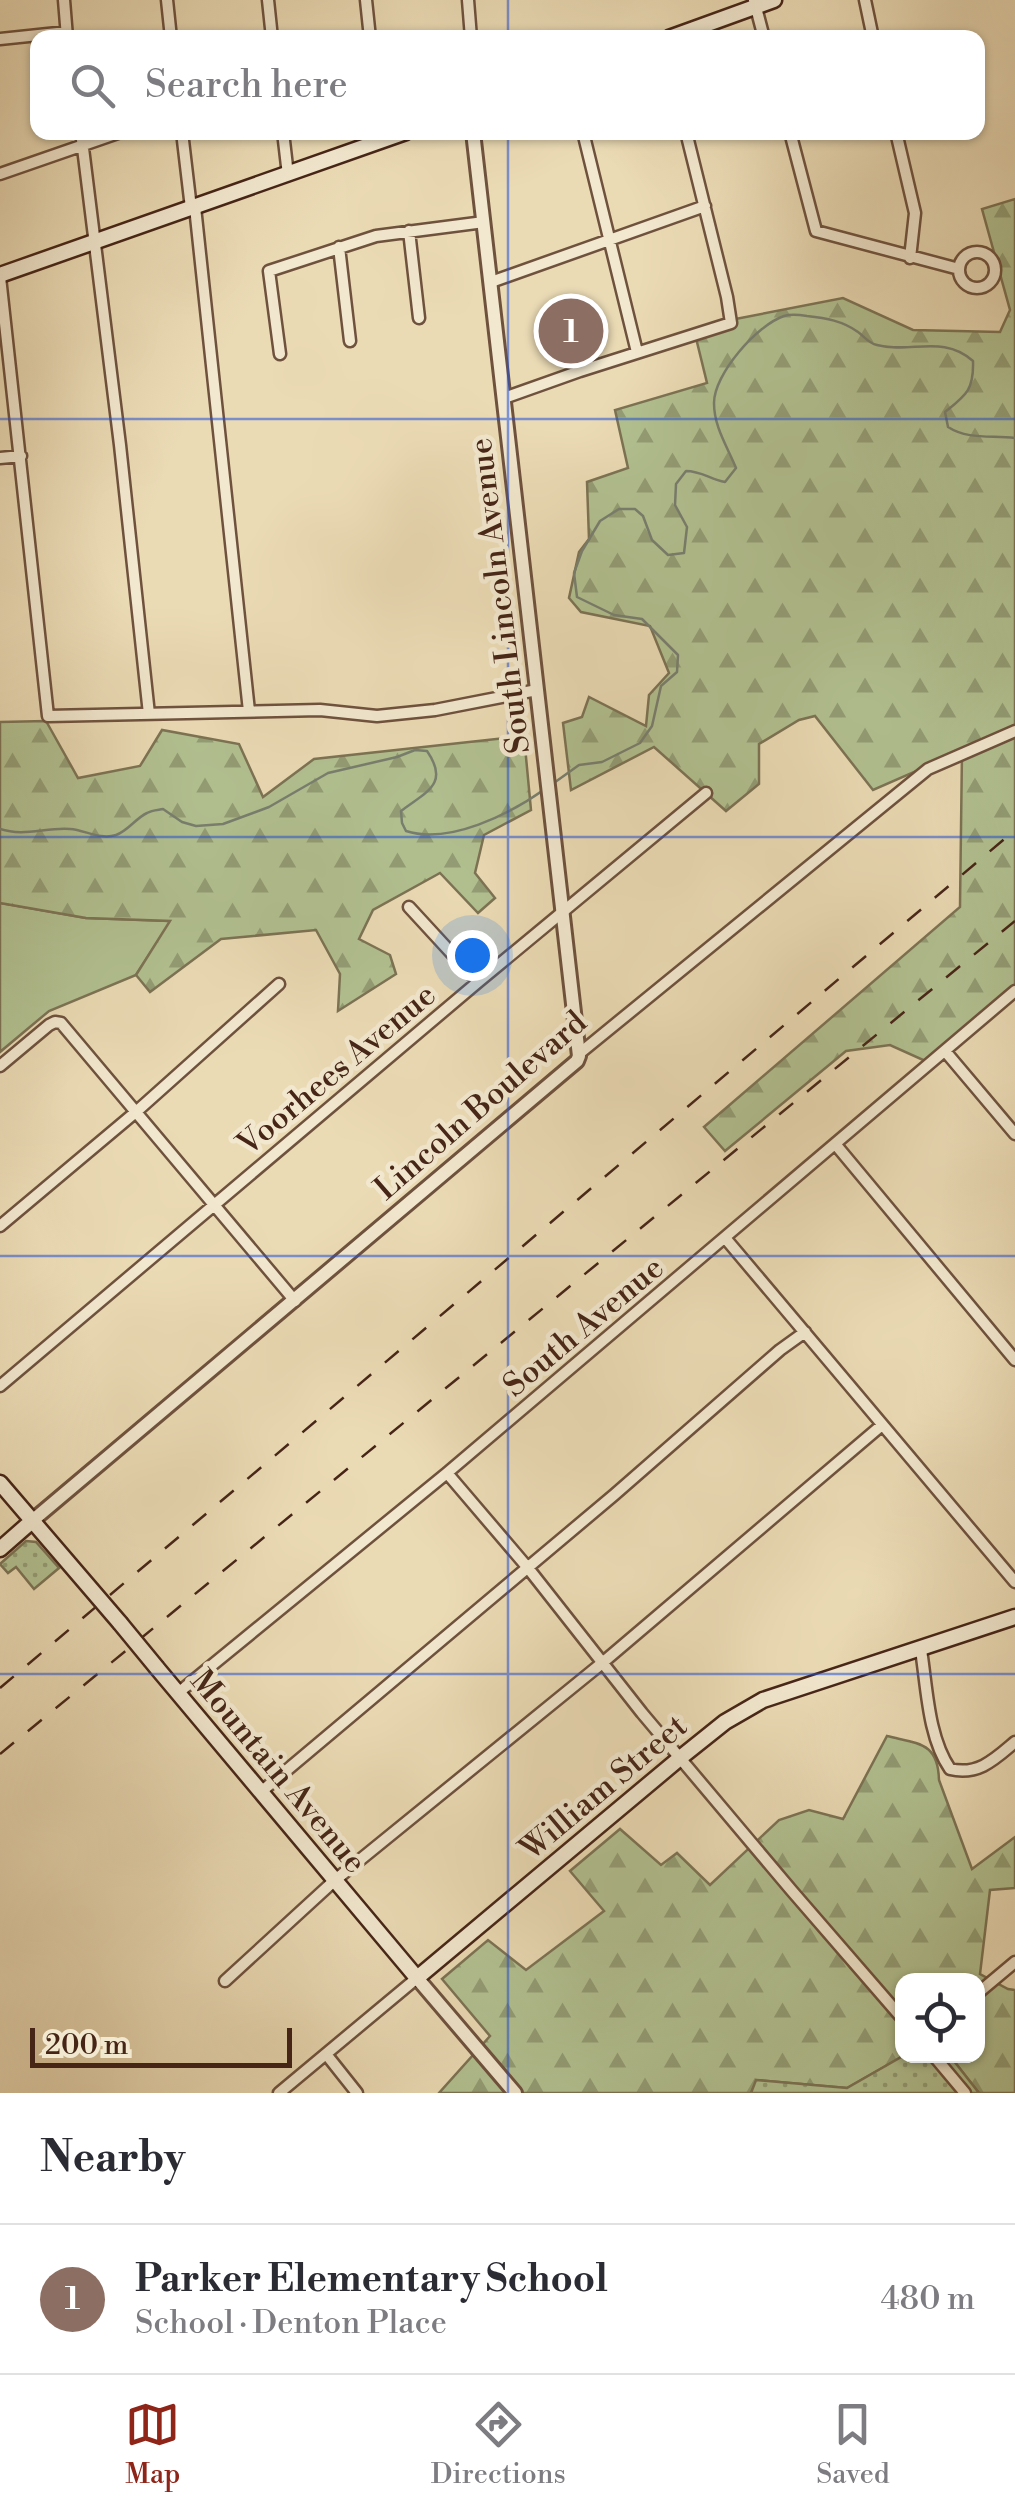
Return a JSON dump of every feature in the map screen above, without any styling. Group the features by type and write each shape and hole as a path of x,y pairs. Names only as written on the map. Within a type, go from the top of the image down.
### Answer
{"main road":[{"path":"689,30 755,3 774,0"},
{"path":"0,276 375,140"},
{"name":"Mountain Avenue","path":"0,1483 417,1978"},
{"name":"Lincoln Boulevard","path":"0,1549 32,1521"},
{"name":"William Street","path":"417,1978 725,1722 763,1700 1015,1618"}],"street":[{"path":"64,0 67,30"},
{"path":"167,0 170,30"},
{"path":"268,0 271,30"},
{"path":"366,0 369,30"},
{"path":"470,30 468,2 482,0"},
{"path":"864,0 872,30"},
{"path":"755,3 762,30"},
{"path":"0,39 30,37"},
{"path":"82,140 149,714"},
{"path":"0,174 99,140"},
{"path":"183,140 250,711"},
{"path":"284,140 288,174"},
{"name":"South Lincoln Avenue","path":"474,140 580,1053"},
{"path":"585,140 637,352"},
{"path":"504,398 731,323 728,296 688,140"},
{"path":"792,140 816,231 959,269"},
{"path":"898,140 915,214 910,258"},
{"path":"491,282 706,206"},
{"path":"280,354 269,270 376,236 484,222"},
{"path":"409,231 420,318"},
{"path":"339,247 350,340"},
{"path":"0,276 48,716 320,710 377,716 435,710 538,690"},
{"path":"0,458 21,456"},
{"name":"Lincoln Boulevard","path":"32,1521 577,1061 580,1053 928,769 1015,731"},
{"name":"Voorhees Avenue","path":"0,1386 706,794"},
{"path":"409,907 478,982"},
{"path":"0,1226 279,984"},
{"name":"South Avenue","path":"178,1694 726,1239 1015,992"},
{"path":"0,1066 49,1024 58,1022 67,1028 295,1300"},
{"path":"945,1051 1015,1134"},
{"path":"836,1144 1015,1360"},
{"path":"726,1239 1015,1582"},
{"path":"262,1791 780,1350 806,1332"},
{"path":"225,1981 334,1881 601,1664 882,1425"},
{"path":"447,1473 528,1568 601,1664 895,2010"},
{"path":"921,1650 936,1736 950,1770 978,1769 1015,1742"},
{"path":"985,1987 1015,1962"},
{"name":"William Street","path":"279,2093 417,1978"},
{"name":"Mountain Avenue","path":"417,1978 516,2093"},
{"path":"326,2054 357,2093"},
{"path":"940,2063 965,2093"}],"green space":[{"path":"1015,199 1015,994 932,1064 890,1045 846,1051 725,1151 704,1127 960,907 962,751 873,790 815,716 799,720 759,744 759,784 726,811 654,747 571,790 563,723 582,717 589,697 646,726 649,695 669,673 650,626 581,612 569,598 579,552 589,539 587,482 628,468 615,410 707,383 696,338 720,322 843,298 913,330 1000,332 1010,310 982,209"},
{"path":"46,721 78,778 140,766 162,730 239,744 263,797 314,759 524,736 531,810 484,835 475,873 495,898 478,913 440,873 373,910 359,939 390,955 396,974 338,1011 340,974 316,930 221,939 150,992 136,975 170,921 86,918 0,903 0,722"},
{"path":"0,903 86,918 171,921 136,975 49,1011 0,1052"},
{"path":"26,1541 36,1542 59,1568 34,1589 16,1567 8,1573 0,1564"},
{"path":"887,1736 931,1751 972,1869 1015,1837 1015,1888 990,1890 980,1973 895,1973 895,2061 847,2088 757,2080 751,2093 439,2093 490,2036 442,1979 488,1940 526,1970 604,1911 570,1871 620,1829 661,1865 677,1853 710,1885 779,1820 809,1810 843,1819"},
{"path":"985,1977 1015,1990 1015,2093 979,2093 955,2063 985,2063"},
{"path":"895,2061 955,2063 979,2093 751,2093 756,2080 847,2088"}],"waterway":[{"path":"551,785 579,765 602,762 640,743 652,726 661,686 677,672 678,655 642,619 614,615 577,597 574,573 582,551 600,521 619,509 635,509 643,516 652,540 668,555 684,553 687,527 675,505 676,484 686,471 725,482 736,468 716,420 716,391 729,365 762,329 784,316 802,315 840,323 877,345 938,346 962,353 973,361 972,379 963,396 945,412 948,427 972,435 1015,438"},
{"path":"0,829 70,829 110,836 149,812 163,809 196,826 223,824 269,807 328,773 415,750 427,751 436,772 432,786 401,811 406,831 441,834 478,825 545,789"}],"railway":[{"path":"0,1688 1015,830"},
{"path":"0,1754 1015,921"}],"place":[{"name":"Parker Elementary School","path":"571,331"}]}
